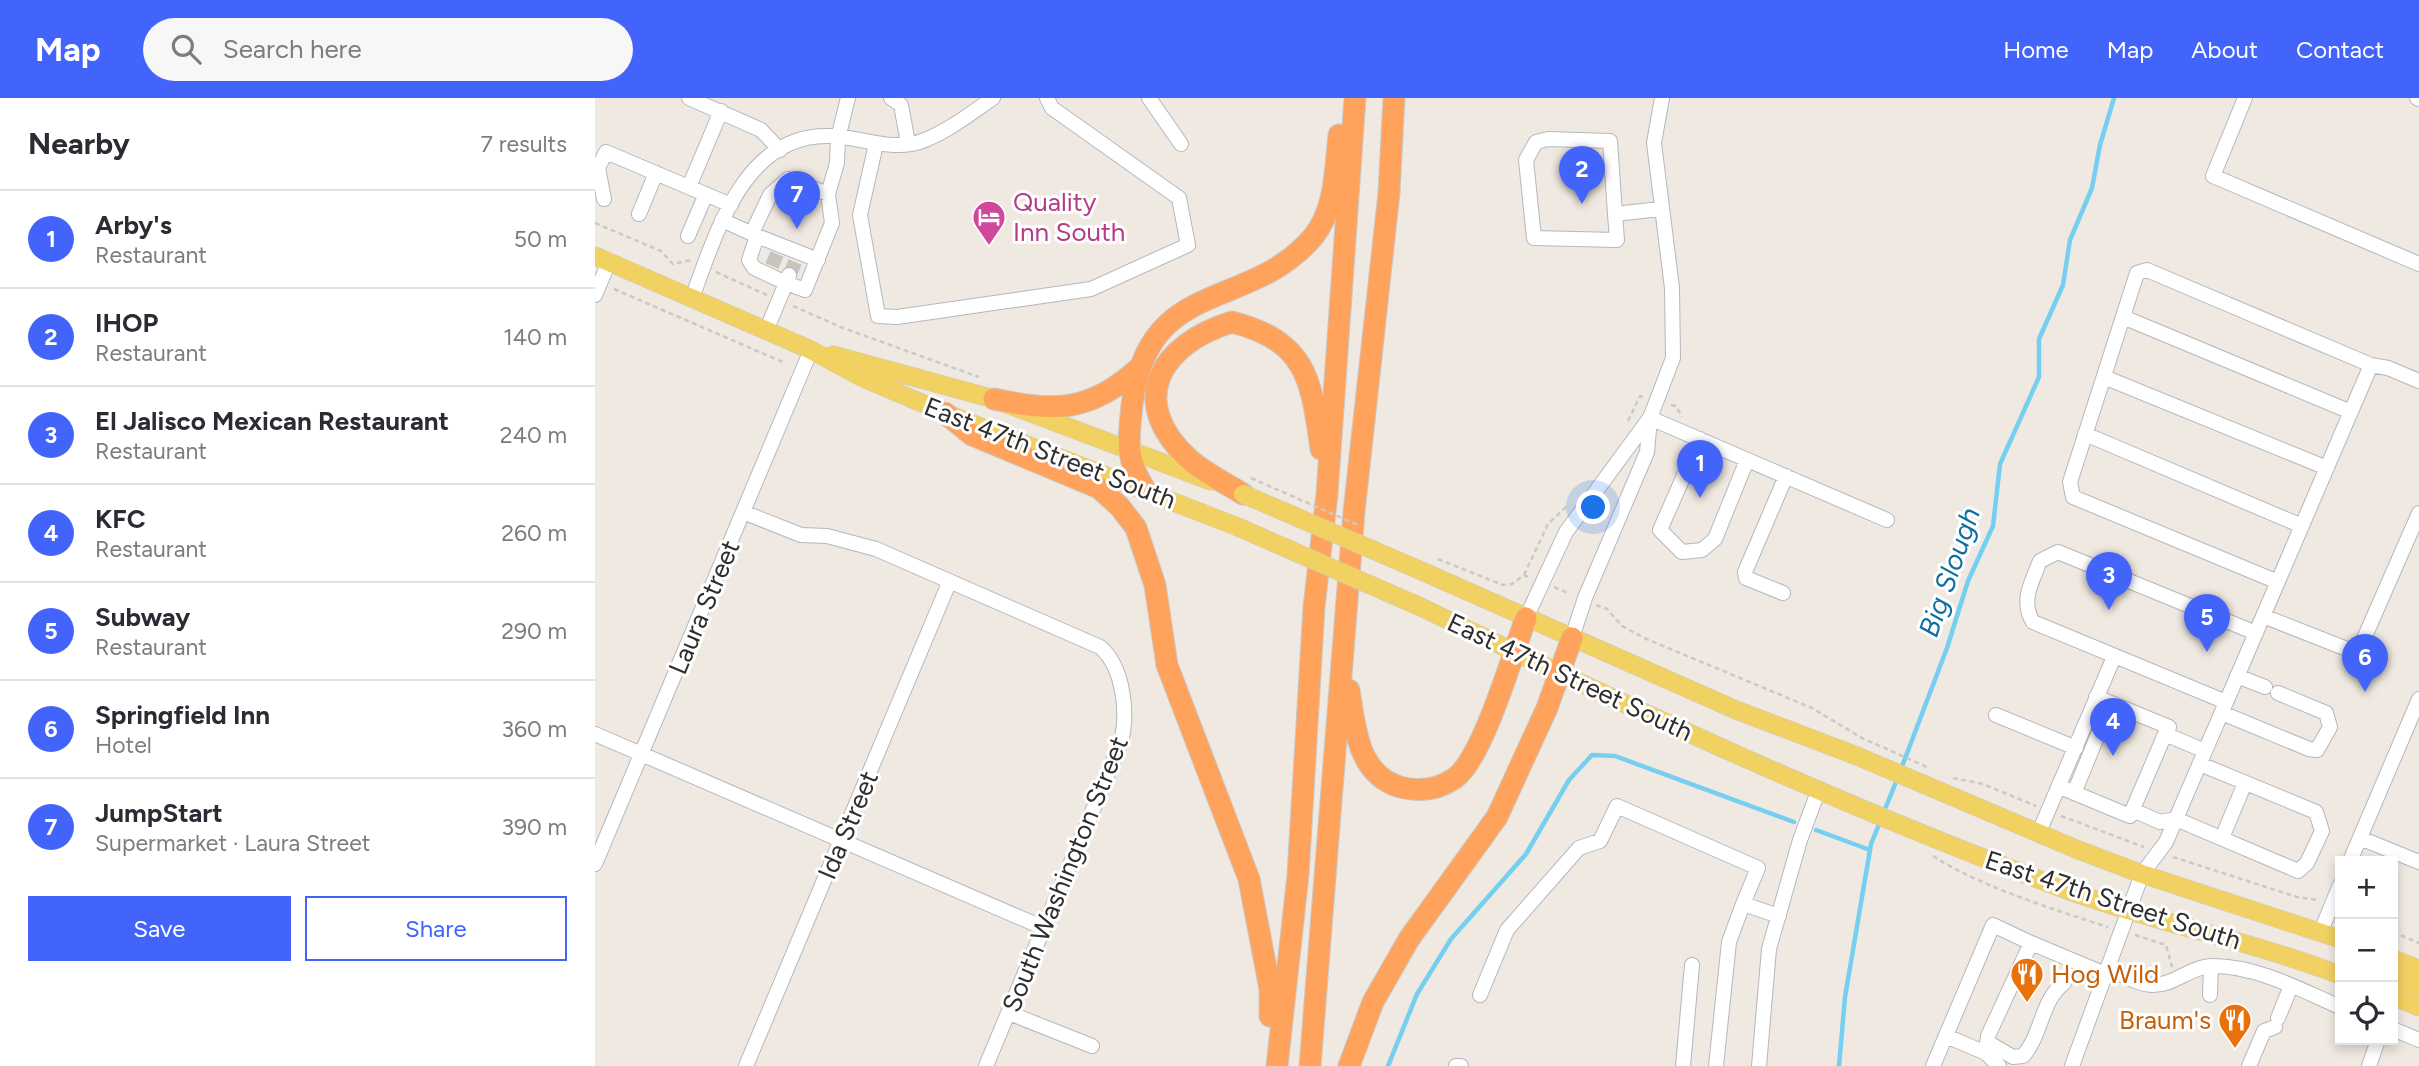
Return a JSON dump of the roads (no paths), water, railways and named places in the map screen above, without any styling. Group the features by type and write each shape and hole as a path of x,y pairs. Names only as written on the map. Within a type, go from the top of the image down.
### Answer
{"highway":[{"path":"1146,491 1127,450 1139,368 1148,344 1184,310 1274,268 1295,255 1315,234 1330,205 1344,98"},
{"path":"1277,1066 1298,875 1314,607 1327,494 1355,98"},
{"path":"1310,1066 1354,512 1389,193 1394,98"},
{"path":"1245,482 1192,462 1180,451 1158,420 1155,400 1158,378 1167,363 1189,339 1232,322 1277,338 1297,360 1314,396 1327,494"},
{"path":"994,399 1028,407 1074,406 1106,395 1139,368"},
{"path":"945,413 972,435 1099,488 1120,507 1136,528 1155,586 1167,666 1249,878 1271,989 1271,1066"},
{"path":"1344,660 1359,747 1371,769 1392,785 1416,791 1434,788 1457,777 1488,721 1526,618"},
{"path":"1349,1066 1373,1002 1409,939 1497,817 1536,733 1573,638"}],"main road":[{"name":"East 47th Street South","path":"602,259 811,350 861,377 945,413 1238,527 1423,608 1558,675 1917,832 2071,892 2221,935 2335,973"},
{"name":"East 47th Street South","path":"811,350 877,364 994,399 1127,450 1245,482 1427,564 1526,618 1736,710 1861,757 2141,874 2335,937"},
{"path":"2398,961 2419,969"},
{"path":"2398,978 2419,987"},
{"path":"2398,998 2419,1007"}],"street":[{"path":"689,98 761,130 780,150"},
{"path":"722,220 755,234 775,260 792,268 805,290 832,223 828,194 837,163 838,138 848,98"},
{"path":"891,98 901,105 908,143"},
{"path":"692,298 722,220 747,176 780,150 797,141 838,138 876,144 923,142 993,98"},
{"path":"876,144 860,215 878,316 897,317 1091,289 1188,245 1179,198 1052,108 1047,98"},
{"path":"1149,98 1181,144"},
{"path":"1573,638 1585,600 1647,452 1650,418 1673,358 1672,288 1660,209 1654,143 1662,98"},
{"path":"2245,98 2213,176 2419,264"},
{"path":"689,187 721,111"},
{"path":"1548,139 1610,141 1615,214 1617,240 1534,238 1526,160 1536,142 1548,139"},
{"path":"604,199 599,168 606,152 731,205"},
{"path":"639,214 656,173"},
{"path":"818,260 792,268 775,260 754,268 749,260 755,234 770,195 788,179 828,194"},
{"path":"688,236 706,194"},
{"path":"1615,214 1660,209"},
{"path":"598,289 602,259"},
{"path":"766,331 792,268"},
{"path":"2278,582 2073,497 2070,482 2137,273 2147,270 2371,365 2388,368 2419,381"},
{"path":"2123,317 2351,412"},
{"name":"Laura Street","path":"595,864 811,350"},
{"path":"2072,1066 2141,874 2166,842 2371,365"},
{"path":"2104,377 2327,468"},
{"path":"1650,418 1887,520"},
{"path":"1526,618 1566,532 1622,452 1650,418"},
{"path":"2085,434 2302,526"},
{"path":"1700,439 1660,530 1682,552 1702,550 1715,540 1748,460"},
{"path":"1783,593 1747,578 1745,572 1786,477"},
{"name":"South Washington Street","path":"743,512 801,535 827,536 876,549 1100,647 1115,665 1122,701 1124,734 986,1066"},
{"path":"2263,616 2352,651 2359,650 2419,513"},
{"path":"2237,676 2326,713 2330,727 2318,750 2309,749 2224,707 2033,622 2027,613 2027,598 2040,561 2058,552 2256,633"},
{"name":"Ida Street","path":"746,1066 949,583"},
{"path":"2074,793 2114,657"},
{"path":"2352,856 2419,699"},
{"path":"2060,787 2130,816 2133,810 2169,727 2103,700"},
{"path":"2039,832 2075,748 2103,700"},
{"path":"1996,715 2075,748"},
{"path":"595,734 1044,928"},
{"path":"2133,810 2160,822 2176,819 2298,871 2307,863 2322,831 2316,812 2245,783 2165,734"},
{"path":"2221,838 2245,783"},
{"path":"1759,1066 1769,949 1800,840 1819,789"},
{"path":"1479,995 1507,930 1579,848 1600,841 1616,806 1758,868 1729,942 1716,1066"},
{"path":"2360,838 2419,862"},
{"path":"2321,931 2335,897"},
{"path":"1743,904 1779,916"},
{"path":"1933,1066 1993,925 2074,961 2153,985 2165,983 2194,969 2229,967 2291,986 2335,1005"},
{"path":"1987,1048 2031,943"},
{"path":"2027,1066 2074,961"},
{"path":"1683,1066 1692,965"},
{"path":"2210,995 2211,966"},
{"path":"1946,1036 2013,1057 2023,1056 2032,1044 2054,991 2064,983"},
{"path":"2249,1066 2264,1031 2277,1022 2291,986"},
{"path":"1009,1013 1092,1046"},
{"path":"2398,1031 2419,1041"},
{"path":"2369,1066 2376,1045"},
{"path":"1987,1048 1999,1066"}],"waterway":[{"name":"Big Slough","path":"1901,769 1947,648 1968,581 1993,526 2000,464 2039,377 2039,339 2063,285 2070,240 2092,188 2100,145 2114,98"},
{"path":"1388,1066 1417,994 1451,939 1526,854 1569,780 1592,755 1615,756 1794,822"},
{"name":"Big Slough","path":"1883,814 1898,777"},
{"name":"Big Slough","path":"1839,1066 1845,997 1871,844 1880,822"},
{"path":"1816,830 1870,850"}],"tunnel":[{"path":"772,266 777,254"},
{"path":"790,274 795,262"}],"place":[{"name":"IHOP","path":"1582,204"},
{"name":"JumpStart","path":"797,229"},
{"name":"Quality Inn South","path":"989,247"},
{"name":"Arby's","path":"1700,498"},
{"name":"El Jalisco Mexican Restaurant","path":"2109,610"},
{"name":"Subway","path":"2207,652"},
{"name":"Springfield Inn","path":"2365,692"},
{"name":"KFC","path":"2113,756"},
{"name":"Hog Wild","path":"2027,1004"},
{"name":"Braum's","path":"2235,1050"}]}
